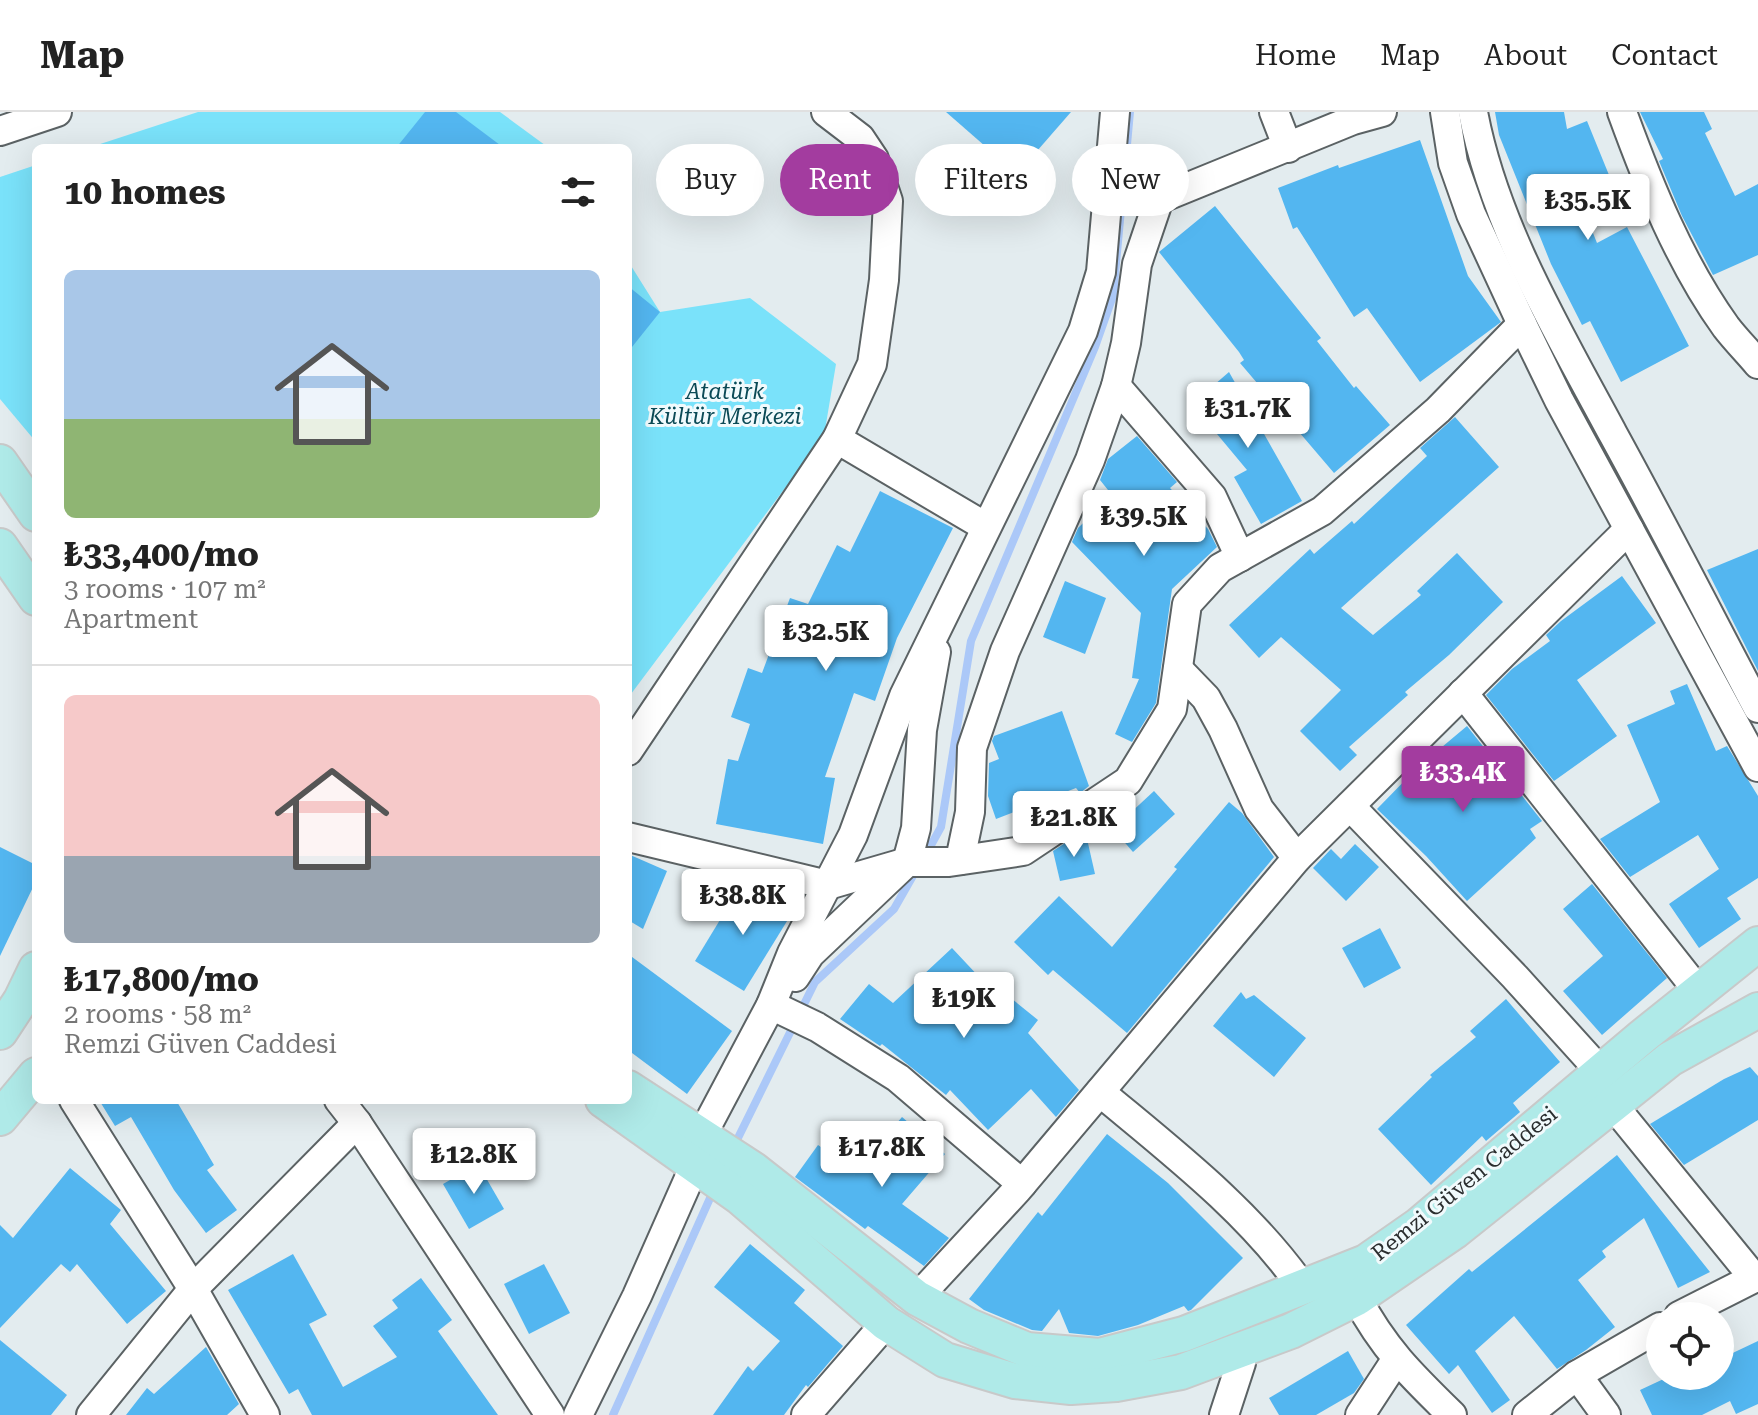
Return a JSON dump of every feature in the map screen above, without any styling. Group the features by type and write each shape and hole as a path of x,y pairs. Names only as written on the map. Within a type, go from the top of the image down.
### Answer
{"main road":[{"path":"0,462 32,508"},
{"path":"0,546 32,592"},
{"name":"Remzi Güven Caddesi","path":"748,1184 917,1298 969,1326 1027,1350 1100,1356 1184,1334 1366,1262 1419,1225 1600,1071 1758,944"},
{"path":"0,1032 32,977"},
{"name":"Remzi Güven Caddesi","path":"748,1184 886,1323 945,1360 1015,1381 1071,1387 1116,1384 1181,1372 1291,1331 1357,1298 1455,1231 1670,1059 1758,1010"},
{"path":"0,1118 32,1080"},
{"path":"632,1092 706,1157"},
{"path":"610,1104 748,1184"}],"street":[{"path":"0,131 57,112"},
{"path":"632,745 837,439 872,364 884,280 888,201 874,159 860,138 826,112"},
{"path":"578,1415 706,1157 774,1002 792,953 853,835 904,696 1083,331 1101,272 1115,112"},
{"path":"1274,112 1288,148"},
{"path":"955,861 970,812 972,748 1005,651 1090,460 1116,386 1126,343 1137,264 1159,199 1353,120 1382,112"},
{"path":"1445,112 1453,163 1522,324 1559,400 1758,767"},
{"path":"1473,112 1487,169 1553,323 1758,708"},
{"path":"1622,112 1639,160 1680,250 1726,327 1758,364"},
{"path":"632,838 828,885 909,862 955,861 1023,851 1128,781 1172,709 1187,604 1220,568 1322,511 1438,410 1522,324"},
{"path":"1116,386 1212,497 1240,557"},
{"path":"837,439 986,527"},
{"path":"917,1298 1022,1184 1297,858 1629,529"},
{"path":"774,1002 787,990 810,954 909,862 916,828 922,730 943,615"},
{"path":"1178,669 1206,698 1259,809 1297,858"},
{"path":"1463,693 1699,992"},
{"path":"1350,806 1515,977 1600,1071"},
{"path":"774,1002 898,1078 1022,1184"},
{"path":"1100,1092 1198,1175 1278,1252 1303,1288"},
{"path":"77,1104 193,1289 265,1415"},
{"path":"342,1104 550,1415"},
{"path":"1613,1105 1756,1277 1707,1302"},
{"path":"91,1415 193,1289 357,1123"},
{"path":"1357,1298 1373,1328 1396,1360 1452,1415"},
{"path":"806,1415 886,1323"},
{"path":"1527,1415 1577,1375 1646,1335"},
{"path":"1224,1415 1241,1363 1241,1349"},
{"path":"1360,1415 1396,1360"},
{"path":"1577,1375 1606,1415"},
{"path":"829,1388 841,1415"}],"green space":[{"path":"198,112 500,112 544,144 100,144"},
{"path":"32,166 32,437 0,399 0,177"},
{"name":"Atatürk Kültür Merkezi","path":"632,267 660,312 750,298 836,364 824,436 632,693"}],"building":[{"path":"425,112 456,112 499,144 399,144"},
{"path":"946,112 1071,112 1043,144 983,144"},
{"path":"1495,112 1564,112 1567,129 1587,121 1609,175 1575,188 1597,243 1627,227 1689,346 1621,382 1590,321 1582,325 1551,264 1499,135"},
{"path":"1640,112 1704,112 1712,129 1705,133 1735,196 1758,184 1758,255 1713,275 1682,216 1659,161 1663,159"},
{"path":"1420,140 1468,276 1501,322 1420,382 1367,308 1354,317 1297,227 1293,229 1278,188 1338,165 1339,168"},
{"path":"1215,206 1321,338 1317,341 1354,388 1356,386 1390,425 1334,473 1240,363 1244,360 1239,352 1159,252"},
{"path":"632,289 660,312 632,347"},
{"path":"1229,372 1302,501 1261,524 1234,477 1247,470 1192,404"},
{"path":"1455,417 1499,467 1341,608 1373,635 1421,595 1417,591 1457,553 1503,602 1449,655 1405,692 1408,695 1349,747 1357,755 1340,771 1300,731 1341,690 1281,637 1259,658 1229,625 1310,549 1314,554 1352,521 1354,524 1427,456 1420,448"},
{"path":"1137,436 1177,482 1170,488 1208,529 1217,547 1172,589 1156,703 1132,742 1115,734 1139,679 1132,678 1141,613 1072,542 1078,528 1112,495 1100,480 1108,459"},
{"path":"880,491 953,528 897,638 875,701 854,693 825,777 835,778 823,844 716,824 728,759 738,761 750,724 731,717 748,668 762,673 790,598 808,604 837,545 850,552"},
{"path":"1758,549 1758,671 1707,570"},
{"path":"1622,576 1656,623 1577,680 1617,736 1554,781 1486,695 1512,669 1550,641 1546,635 1561,621"},
{"path":"1065,581 1106,598 1085,654 1043,637"},
{"path":"1687,684 1716,751 1727,746 1758,796 1758,878 1727,898 1741,919 1699,948 1669,904 1719,869 1698,835 1630,877 1600,839 1660,802 1627,725 1675,704 1670,691"},
{"path":"1062,711 1089,786 1080,793 1076,788 996,819 988,796 989,763 999,759 992,741 994,736"},
{"path":"1467,726 1542,821 1530,829 1536,838 1467,901 1377,809 1417,768"},
{"path":"1154,791 1175,814 1133,852 1113,829"},
{"path":"1229,802 1242,813 1274,857 1127,1033 1053,970 1048,975 1014,942 1059,896 1112,947"},
{"path":"1085,830 1095,874 1060,881 1053,851"},
{"path":"1355,844 1379,867 1346,901 1313,868 1331,849 1341,859"},
{"path":"0,847 32,863 32,889 0,956"},
{"path":"632,856 667,871 643,929 632,922"},
{"path":"743,882 792,913 744,991 695,961"},
{"path":"1592,884 1667,978 1602,1035 1563,991 1603,956 1563,909"},
{"path":"1380,928 1401,968 1364,988 1342,948"},
{"path":"952,948 996,995 1001,990 1038,1020 1028,1033 1079,1090 1056,1117 1031,1089 988,1130 950,1090 946,1095 882,1044 880,1046 840,1019 869,984 893,1003"},
{"path":"632,957 732,1031 687,1094 632,1053"},
{"path":"1241,992 1246,999 1254,995 1306,1038 1274,1077 1213,1026"},
{"path":"1506,999 1560,1062 1513,1103 1520,1112 1486,1141 1482,1136 1431,1185 1378,1129 1432,1077 1430,1075 1476,1037 1470,1031"},
{"path":"1750,1067 1758,1076 1758,1120 1684,1165 1650,1124 1724,1079"},
{"path":"101,1104 178,1104 214,1165 207,1170 237,1210 206,1233 174,1190 131,1117 115,1126"},
{"path":"902,1117 945,1154 902,1204 949,1238 924,1266 868,1226 865,1229 795,1177 818,1145 856,1171"},
{"path":"1107,1134 1168,1183 1243,1258 1191,1310 1184,1306 1138,1325 1098,1336 1069,1333 1059,1309 1042,1331 1032,1330 984,1310 969,1299 1038,1212 1042,1216"},
{"path":"1617,1155 1710,1272 1678,1288 1644,1218 1602,1251 1606,1257 1578,1280 1615,1327 1586,1350 1557,1369 1514,1316 1475,1351 1510,1400 1492,1413 1458,1365 1449,1374 1406,1325 1469,1269 1472,1272"},
{"path":"478,1164 504,1209 469,1229 443,1184"},
{"path":"70,1168 121,1210 110,1224 166,1291 127,1324 77,1264 70,1272 61,1264 0,1328 0,1225 13,1238"},
{"path":"750,1244 805,1290 794,1303 843,1346 808,1387 806,1385 784,1415 713,1415 748,1366 753,1371 780,1341 714,1287"},
{"path":"293,1254 327,1315 309,1324 343,1387 397,1357 373,1326 398,1308 392,1300 421,1278 452,1320 438,1331 498,1415 312,1415 298,1389 289,1394 228,1290"},
{"path":"544,1264 570,1313 529,1334 504,1284"},
{"path":"0,1340 67,1395 51,1415 0,1415"},
{"path":"1758,1341 1758,1404 1736,1414 1730,1401 1702,1415 1652,1415 1640,1390 1646,1387 1646,1390 1734,1390 1734,1352"},
{"path":"206,1347 239,1404 227,1415 126,1415 147,1388 154,1394"},
{"path":"1348,1351 1364,1379 1354,1393 1316,1415 1279,1415 1269,1398"}],"waterway":[{"path":"925,856 941,827 971,641 1095,347 1113,296 1130,112"},
{"path":"734,1146 815,982 894,909 918,867"},
{"path":"613,1415 715,1187"}]}
